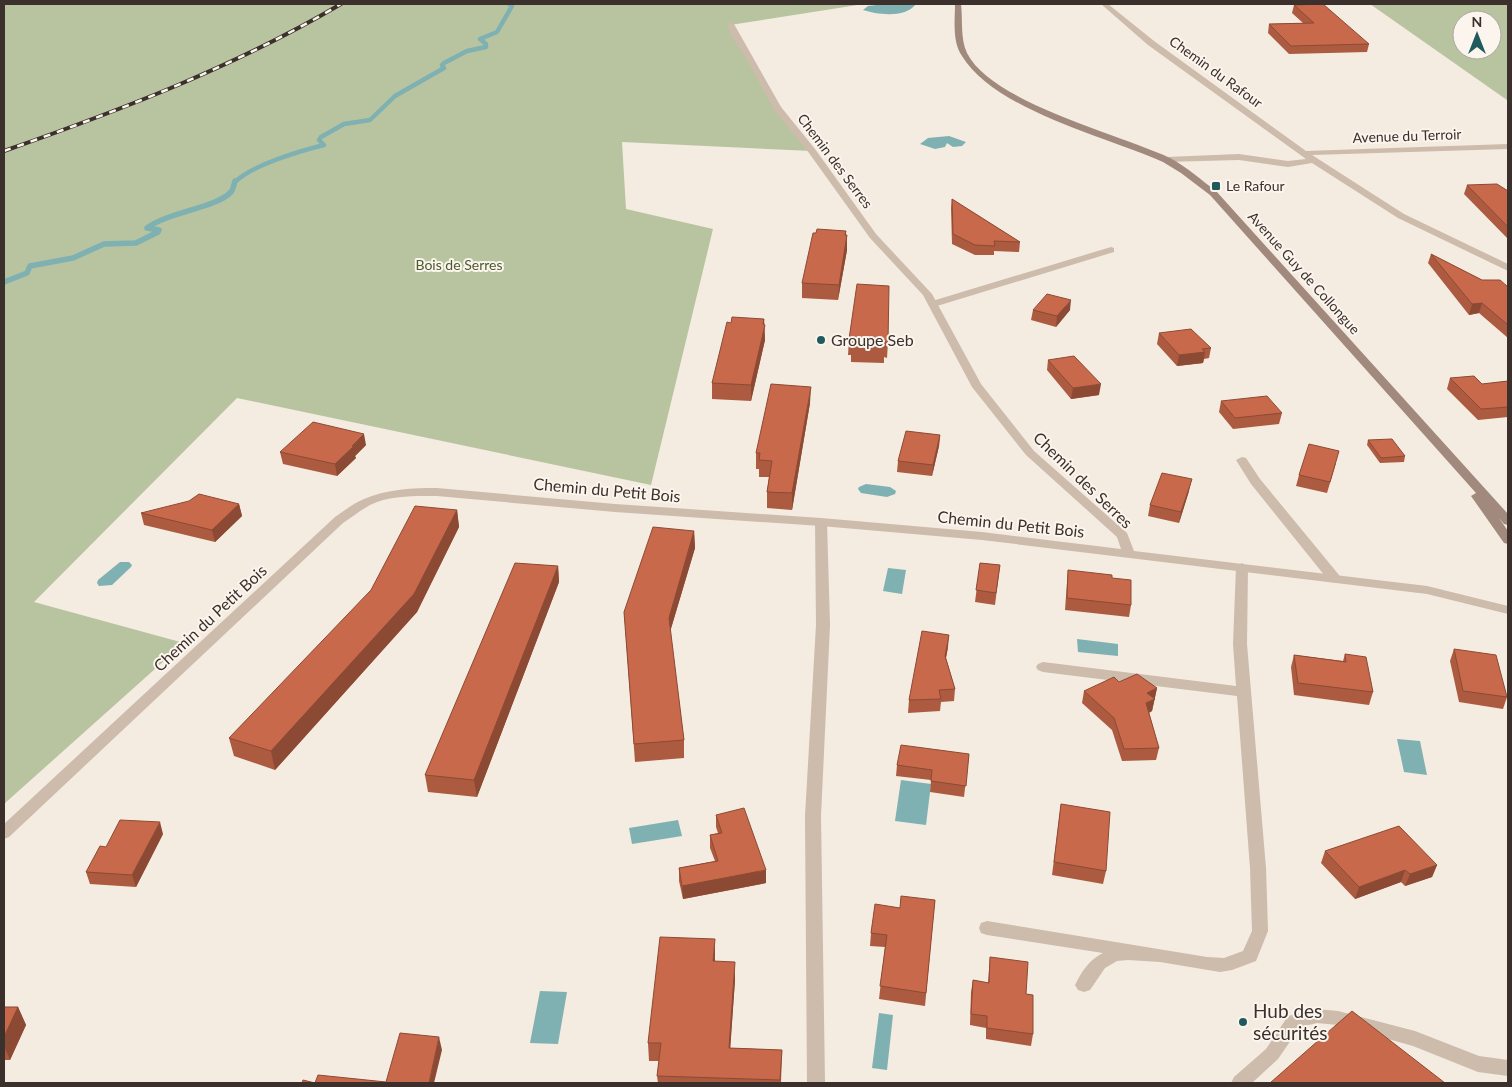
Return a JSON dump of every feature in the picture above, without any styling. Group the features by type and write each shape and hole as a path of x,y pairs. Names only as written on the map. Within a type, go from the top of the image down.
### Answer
{"main road":[{"name":"Avenue Guy de Collongue","path":"958,4 959,36 962,49 966,57 985,77 1036,108 1167,160 1213,193 1508,521"},
{"name":"Avenue Guy de Collongue","path":"1460,469 1508,511"},
{"name":"Avenue Guy de Collongue","path":"1460,469 1508,540"}],"street":[{"name":"Chemin du Rafour","path":"1104,4 1151,43 1311,157 1401,216 1508,268"},
{"name":"Chemin des Serres","path":"730,24 777,108 812,151 873,236 919,285 933,304 976,385 1030,453 1086,506 1123,536 1129,553"},
{"name":"Avenue du Terroir","path":"1311,157 1508,146"},
{"path":"1167,160 1220,156 1288,164 1311,157"},
{"path":"933,304 1111,250"},
{"path":"1242,460 1255,480 1334,578"},
{"name":"Chemin du Petit Bois","path":"4,833 339,520 367,502 399,493 436,492 615,508 821,522 982,536 1427,590 1508,610"},
{"path":"816,1083 813,816 823,625 821,522"},
{"path":"987,928 1220,965 1234,963 1250,956 1260,930 1258,868 1240,644 1242,567"},
{"path":"1043,667 1244,692"},
{"path":"1084,986 1092,971 1102,960 1118,955 1146,954"},
{"path":"1240,1083 1272,1054 1294,1021 1318,1016 1338,1018 1416,1039 1478,1064 1508,1068"}],"green space":[{"name":"Bois de Serres","path":"4,4 864,4 730,25 763,82 812,151 622,142 626,209 713,229 651,485 237,398 34,602 184,643 4,804"},
{"path":"1370,4 1508,4 1508,101"}],"water":[{"path":"916,4 906,12 891,14 863,10 868,6"},
{"path":"949,136 966,142 962,146 953,147 947,143 945,147 935,149 920,144 928,138"},
{"path":"866,484 890,487 896,491 895,494 887,497 861,493 858,489 859,487"},
{"path":"120,562 129,562 132,565 112,585 99,586 98,580"},
{"path":"888,568 906,570 902,594 883,591"},
{"path":"1077,639 1118,644 1118,656 1078,652"},
{"path":"1397,739 1420,741 1427,775 1404,772"},
{"path":"901,780 931,784 926,825 895,821"},
{"path":"678,820 682,836 632,844 629,828"},
{"path":"540,991 567,992 558,1044 530,1043"},
{"path":"879,1013 893,1015 887,1070 872,1068"}],"building":[{"path":"1323,4 1369,44 1291,46 1269,24 1314,23 1294,5"},
{"path":"1497,184 1508,191 1508,227 1467,185"},
{"path":"952,199 1020,242 994,241 995,246 975,245 953,234"},
{"path":"817,229 846,231 845,235 847,235 839,285 802,283 813,233 816,233"},
{"path":"1431,254 1482,280 1500,280 1508,287 1508,325 1482,303 1472,304"},
{"path":"857,284 889,286 888,342 885,342 885,347 852,346 852,340 849,339"},
{"path":"1047,294 1071,300 1057,316 1033,310"},
{"path":"732,317 764,319 763,324 765,325 751,385 712,383 727,322 731,323"},
{"path":"1191,329 1211,348 1202,349 1205,352 1179,355 1159,333"},
{"path":"1074,356 1101,384 1073,388 1048,360"},
{"path":"1474,376 1482,384 1508,381 1508,407 1481,409 1450,378"},
{"path":"771,384 811,387 792,493 767,492 772,461 759,460 760,453 756,453"},
{"path":"1267,396 1282,413 1235,418 1221,401"},
{"path":"313,422 364,434 335,464 280,452"},
{"path":"906,431 940,435 933,465 898,461"},
{"path":"1392,439 1405,456 1381,458 1368,440"},
{"path":"1309,444 1339,451 1330,482 1299,475"},
{"path":"1162,473 1192,479 1181,512 1150,505"},
{"path":"199,494 239,504 212,530 141,513 189,501"},
{"path":"415,506 457,510 414,594 271,751 229,738 371,590"},
{"path":"653,527 694,531 669,618 684,740 634,744 624,612"},
{"path":"515,563 558,566 474,780 425,775"},
{"path":"980,563 1000,565 996,593 976,590"},
{"path":"1068,570 1112,575 1112,578 1131,580 1131,605 1067,598"},
{"path":"922,631 949,635 945,656 955,689 939,690 941,699 909,700"},
{"path":"1454,649 1496,655 1507,697 1463,691"},
{"path":"1345,654 1366,657 1373,692 1298,683 1294,655 1346,662"},
{"path":"1137,674 1157,688 1147,693 1155,699 1146,703 1159,748 1124,749 1114,718 1084,691 1114,677 1119,682"},
{"path":"901,745 969,754 966,786 931,781 932,770 897,765"},
{"path":"1061,804 1110,812 1106,871 1054,862"},
{"path":"744,808 766,870 682,886 679,868 718,861 710,835 722,833 716,815"},
{"path":"120,820 160,822 132,875 86,872 100,846 106,847"},
{"path":"1399,826 1437,865 1410,874 1405,870 1359,887 1325,851"},
{"path":"901,896 935,900 926,993 880,986 887,935 871,933 875,904 900,908"},
{"path":"660,937 715,939 713,961 735,962 729,1048 782,1050 780,1080 657,1076 661,1043 648,1043"},
{"path":"990,957 1028,962 1026,994 1033,995 1033,1034 987,1028 987,1016 971,1014 973,980 989,983"},
{"path":"4,1007 18,1007 4,1037"},
{"path":"1352,1011 1445,1083 1270,1083"},
{"path":"400,1033 439,1037 429,1083 315,1083 318,1075 386,1082"},
{"path":"303,1080 315,1083 302,1083"}],"waterway":[{"path":"235,182 264,164 324,145 319,140 321,137 344,124 370,120 395,96 444,68 442,65 444,63 467,51 486,47 486,44 480,39 497,32 512,6 509,4"},
{"path":"4,282 27,273 30,266 73,258 104,244 136,243 158,232 159,230 147,228 156,223 224,197 232,191 235,181"}],"railway":[{"path":"4,151 91,120 176,86 260,48 341,4"}],"place":[{"name":"Le Rafour","path":"1216,186"},
{"name":"Groupe Seb","path":"821,340"},
{"name":"Hub des sécurités","path":"1243,1022"}]}
